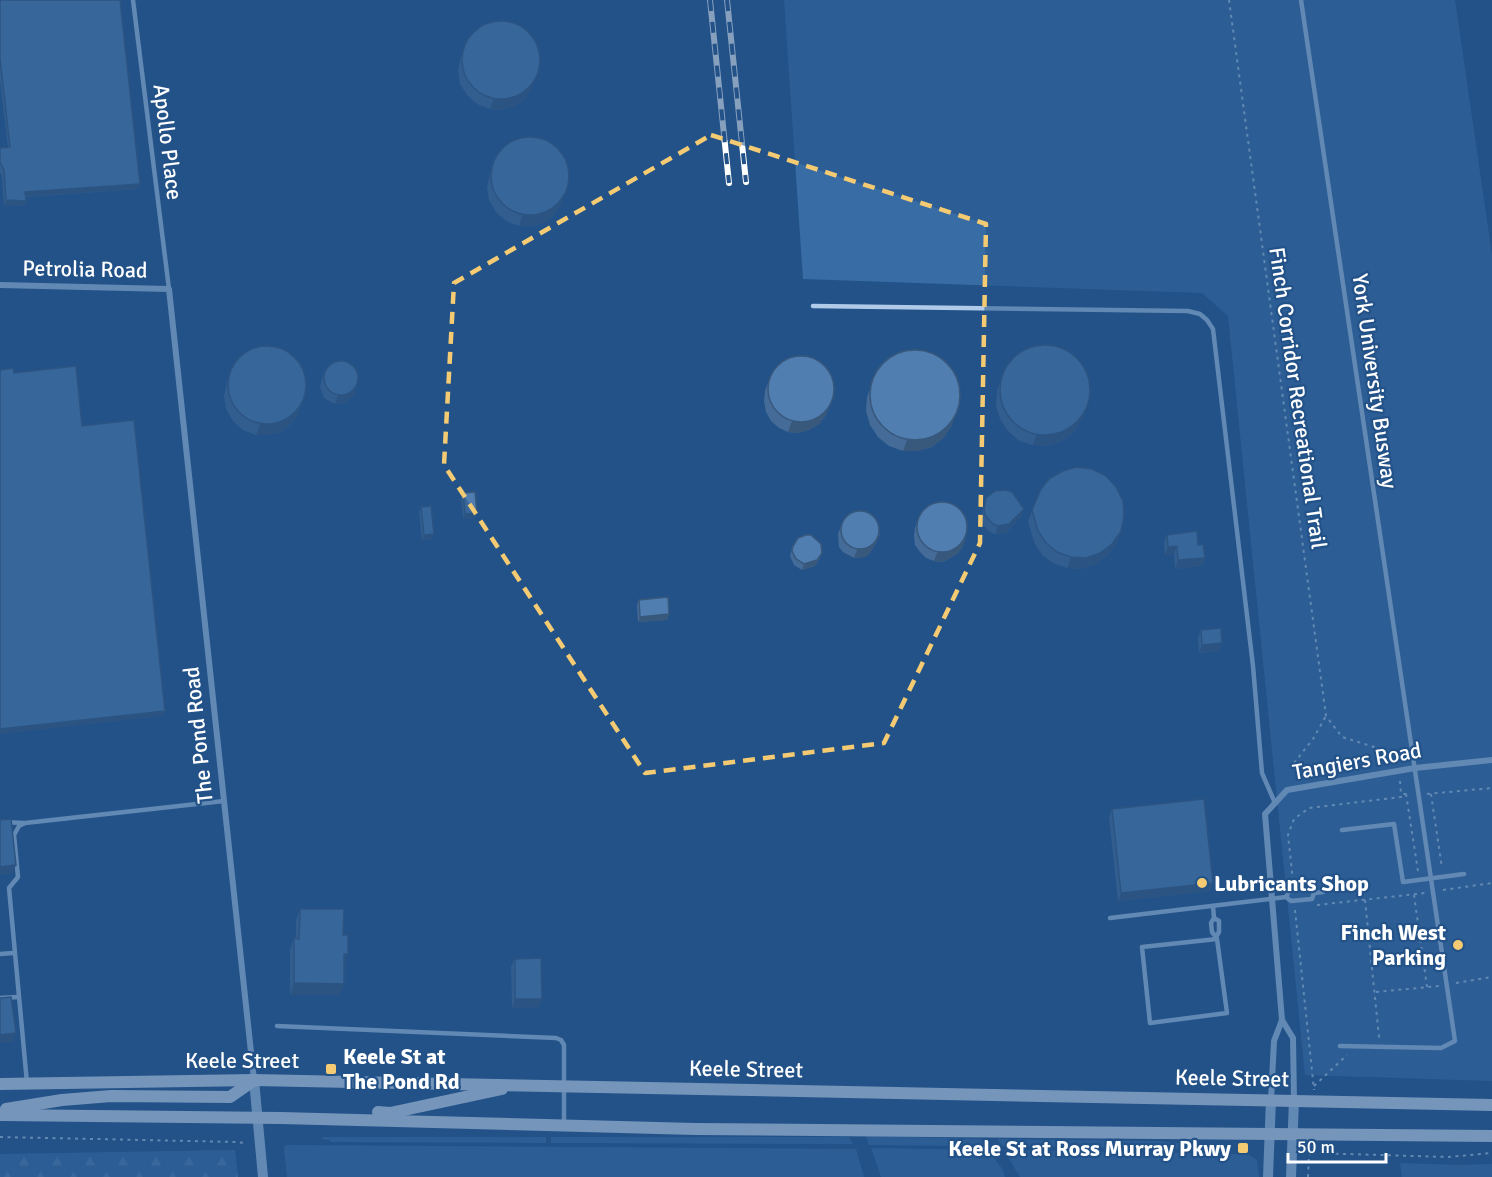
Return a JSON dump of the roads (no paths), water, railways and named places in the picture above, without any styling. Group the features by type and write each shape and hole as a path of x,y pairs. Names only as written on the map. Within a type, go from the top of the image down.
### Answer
{"main road":[{"name":"Keele Street","path":"0,1084 254,1080 1492,1105"},
{"path":"0,1110 62,1100 111,1096 230,1097 254,1080"},
{"path":"257,1118 280,1111 390,1113 518,1085"},
{"path":"0,1115 257,1118 707,1129 1492,1136"}],"street":[{"name":"Petrolia Road","path":"0,285 169,289"},
{"name":"The Pond Road","path":"169,289 263,1177"},
{"name":"Tangiers Road","path":"1271,1100 1274,1041 1282,1020 1265,814 1287,790 1415,768 1492,760"},
{"name":"Tangiers Road","path":"1282,1020 1293,1038 1294,1100"},
{"path":"1268,1177 1271,1100"},
{"path":"1291,1177 1294,1100"}],"lane":[{"name":"Apollo Place","path":"133,0 169,289"},
{"name":"York University Busway","path":"1301,0 1455,1041 1441,1048 1340,1046"},
{"path":"813,306 1188,311 1200,314 1207,320 1213,329 1220,378 1253,666 1262,773 1275,803"},
{"path":"0,822 25,823 224,801"},
{"path":"25,823 19,826 14,836 18,877 9,888 27,1083"},
{"path":"1342,830 1394,824 1403,882 1464,874"},
{"path":"0,889 9,888"},
{"path":"1110,918 1273,900 1286,897 1290,890 1311,888 1314,893"},
{"path":"1314,893 1323,892"},
{"path":"1286,897 1290,902 1312,899 1314,893"},
{"path":"1213,906 1212,932 1216,938 1227,1013 1150,1023 1142,947 1216,938"},
{"path":"0,954 14,953"},
{"path":"0,998 18,996"},
{"path":"277,1026 556,1038 564,1045 566,1086 564,1125"}],"railway":[{"path":"710,0 729,183"},
{"path":"727,0 746,182"}],"place":[{"name":"Lubricants Shop","path":"1202,883"},
{"name":"Finch West Parking","path":"1458,945"},
{"name":"Keele St at The Pond Rd","path":"331,1069"},
{"name":"Keele St at Ross Murray Pkwy","path":"1243,1148"}]}
